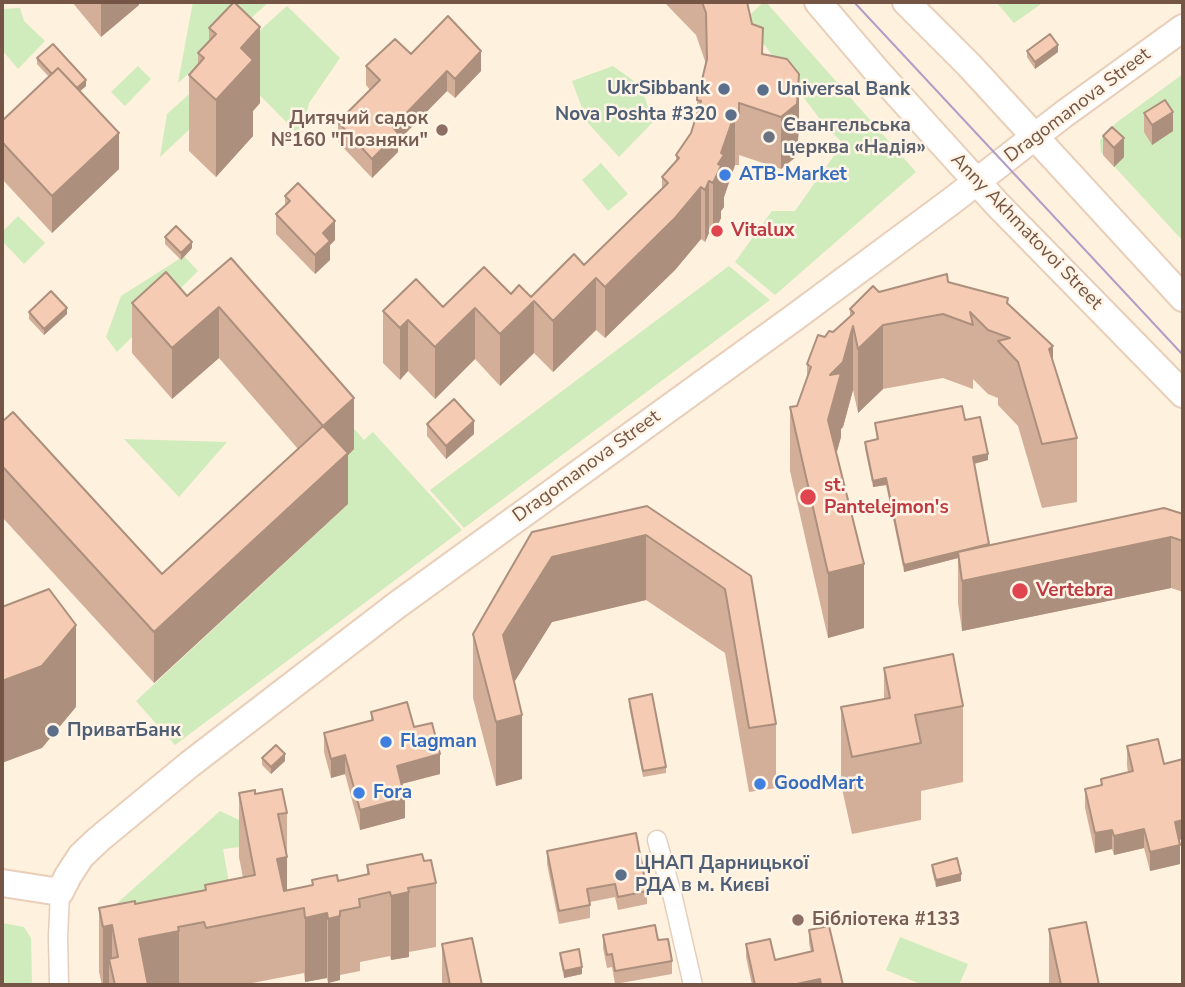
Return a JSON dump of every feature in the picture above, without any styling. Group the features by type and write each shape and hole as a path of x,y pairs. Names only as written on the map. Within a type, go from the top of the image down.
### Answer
{"street":[{"name":"Anny Akhmatovoi Street","path":"818,2 977,182 1183,394"},
{"path":"906,2 969,65 1183,298"},
{"name":"Dragomanova Street","path":"60,892 82,856 99,839 200,757 397,605 795,317 1183,28"},
{"path":"657,840 693,985"},
{"path":"2,883 60,892 59,985"}],"green space":[{"path":"193,2 269,2 178,83"},
{"path":"764,2 916,172 775,295 735,262 772,211 795,211 843,143 825,126 745,19"},
{"path":"996,2 1044,2 1014,23"},
{"path":"287,6 340,58 309,103 301,137 234,69 207,113 160,157 167,114"},
{"path":"20,8 24,21 45,41 18,69 2,50 2,9"},
{"path":"138,66 151,79 125,106 111,92"},
{"path":"613,66 641,86 653,122 619,157 587,122 572,81"},
{"path":"1183,74 1183,241 1101,152 1100,140 1117,122"},
{"path":"601,163 628,194 608,211 582,180"},
{"path":"18,216 45,243 24,264 2,241 2,232"},
{"path":"184,256 198,271 117,352 106,337 121,296"},
{"path":"729,266 770,300 464,528 430,490"},
{"path":"323,393 364,440 373,432 462,530 175,745 136,701 348,504"},
{"path":"124,439 227,442 179,497"},
{"path":"220,811 286,842 223,849 237,928 114,906"},
{"path":"2,923 24,927 31,938 32,985 2,985"},
{"path":"900,937 968,964 959,985 923,985 886,970"}],"building":[{"path":"234,2 260,27 241,48 253,60 216,100 189,75 204,58 198,53 216,34 209,28"},
{"path":"702,2 747,2 752,24 763,28 762,54 787,59 799,74 797,104 781,117 739,103 739,113 735,113 721,153 724,155 718,164 721,166 713,183 709,181 705,190 701,187 675,218 605,287 596,278 553,321 534,301 500,334 475,308 435,347 408,320 400,328 383,311 416,279 443,307 484,267 511,294 519,285 531,297 574,254 584,265 668,183 662,177 679,158 676,155 691,133 701,101 697,100 698,83 701,84 707,59 706,13"},
{"path":"448,16 481,51 455,79 447,71 393,127 398,133 372,159 338,122 380,80 366,66 395,39 411,54"},
{"path":"1050,34 1058,45 1035,62 1027,51"},
{"path":"53,44 86,80 77,88 58,68 52,74 37,58"},
{"path":"58,68 119,133 52,196 2,142 2,121"},
{"path":"1165,100 1173,112 1152,125 1144,113"},
{"path":"1112,127 1124,138 1114,148 1103,136"},
{"path":"298,183 335,221 323,233 330,241 315,255 276,214 290,201 285,196"},
{"path":"176,226 192,242 181,253 165,237"},
{"path":"231,258 354,398 323,426 219,307 172,348 132,303 166,272 187,296"},
{"path":"947,274 948,282 1008,298 1007,303 1053,346 1049,349 1077,438 1042,444 1018,362 998,341 1010,338 988,330 970,312 973,325 943,314 883,325 858,349 853,326 843,362 830,375 841,373 828,420 864,564 828,573 790,407 797,406 811,367 807,364 818,335 825,337 829,331 833,332 854,313 850,309 873,286 879,292"},
{"path":"51,291 67,308 44,329 29,312"},
{"path":"454,399 474,421 446,446 427,424"},
{"path":"962,406 965,420 980,417 988,454 973,457 989,544 904,565 886,478 873,481 865,442 878,439 875,423"},
{"path":"13,412 162,574 323,426 348,453 154,632 2,466 2,422"},
{"path":"647,506 751,576 776,724 749,728 725,589 646,535 552,557 503,635 522,715 496,722 473,634 532,532"},
{"path":"1164,508 1183,514 1183,541 1171,537 962,581 958,552"},
{"path":"49,589 76,625 42,666 2,681 2,607"},
{"path":"953,654 963,706 915,715 921,743 852,757 841,707 890,698 884,668"},
{"path":"652,694 666,767 643,771 629,699"},
{"path":"407,702 414,727 432,723 440,754 397,766 405,798 360,810 345,755 331,759 324,733 373,720 371,712"},
{"path":"1158,739 1164,764 1183,759 1183,820 1175,822 1180,845 1150,852 1144,829 1114,836 1112,830 1095,833 1085,789 1102,785 1101,779 1133,771 1127,746"},
{"path":"276,745 285,754 271,767 262,758"},
{"path":"282,789 287,813 278,814 287,857 277,859 284,891 313,885 312,880 326,877 337,875 338,881 369,874 367,865 422,854 424,861 431,860 436,883 408,888 409,892 391,896 390,892 359,899 360,907 340,911 340,916 328,919 327,913 305,918 304,908 206,928 204,922 178,927 179,931 139,939 148,985 115,985 109,959 118,957 112,925 103,927 99,908 206,890 205,885 255,875 239,793 255,790 255,794"},
{"path":"636,833 647,891 618,897 615,884 587,889 590,905 559,911 547,851"},
{"path":"957,858 961,874 936,880 932,865"},
{"path":"1086,922 1099,985 1061,985 1049,929"},
{"path":"655,925 658,940 668,939 672,961 615,971 612,954 607,955 603,935"},
{"path":"829,926 843,985 821,985 820,979 792,985 755,985 746,944 770,939 775,960 813,951 809,930"},
{"path":"472,938 482,985 450,985 442,944"},
{"path":"579,949 582,967 564,971 560,953"}],"tram line":[{"path":"854,2 1183,355"}],"place":[{"name":"UkrSibbank","path":"724,89"},
{"name":"Universal Bank","path":"763,90"},
{"name":"Nova Poshta #320","path":"731,115"},
{"name":"Дитячий садок №160 \"Позняки\"","path":"442,130"},
{"name":"Євангельська церква «Надія»","path":"769,137"},
{"name":"ATB-Market","path":"725,175"},
{"name":"Vitalux","path":"717,231"},
{"name":"st. Pantelejmon's","path":"808,497"},
{"name":"Vertebra","path":"1020,591"},
{"name":"ПриватБанк","path":"53,731"},
{"name":"Flagman","path":"386,742"},
{"name":"GoodMart","path":"760,784"},
{"name":"Fora","path":"359,793"},
{"name":"ЦНАП Дарницької РДА в м. Києві","path":"621,875"},
{"name":"Бібліотека #133","path":"798,920"}]}
